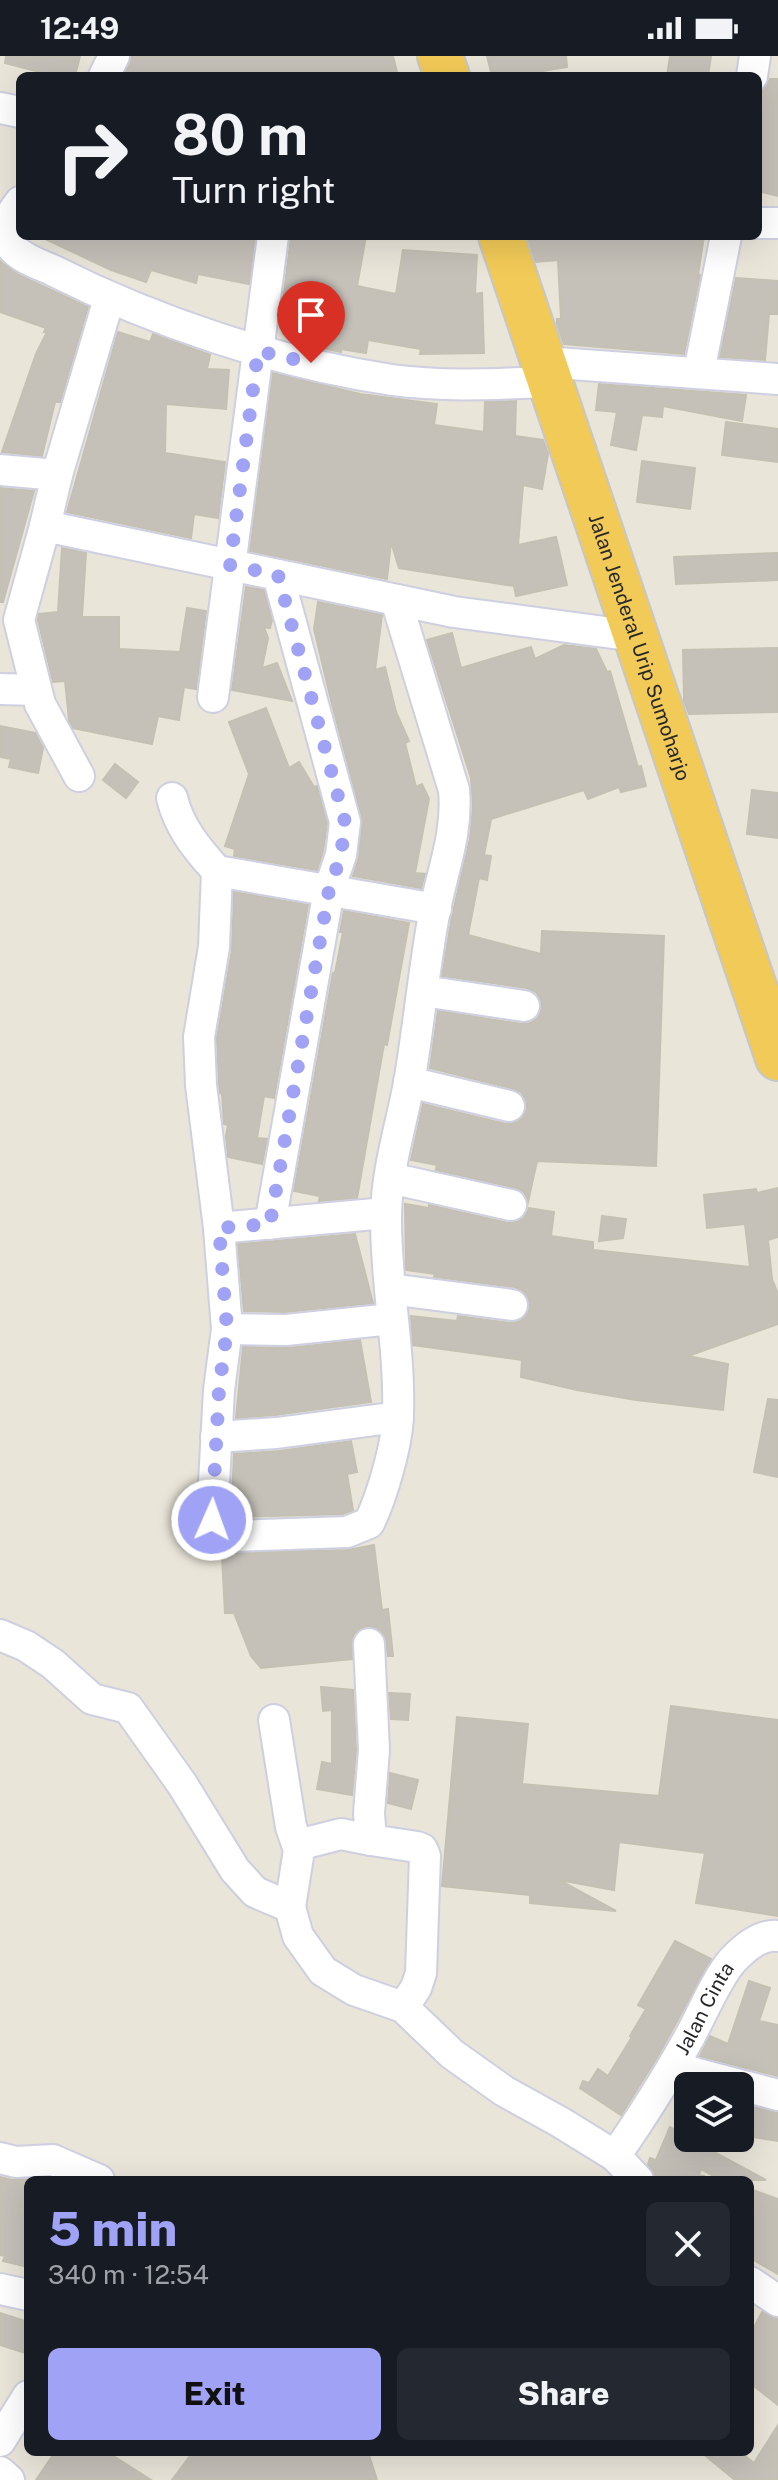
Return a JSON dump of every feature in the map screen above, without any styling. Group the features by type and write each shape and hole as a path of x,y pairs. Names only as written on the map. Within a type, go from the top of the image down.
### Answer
{"highway":[{"name":"Jalan Jenderal Urip Sumoharjo","path":"502,240 778,1058"}],"street":[{"path":"16,209 7,226 8,242 20,254 109,299 258,351 393,380 474,385 546,372 699,372 778,379"},
{"path":"213,697 272,240"},
{"path":"699,372 725,240"},
{"path":"79,776 40,704 10,616 45,526 109,299"},
{"path":"0,470 57,475"},
{"path":"45,526 454,612 635,636"},
{"path":"270,1224 329,890 341,855 345,822 278,575"},
{"path":"172,798 176,815 186,832 217,871 214,947 199,1037 201,1085 219,1228 227,1329 219,1390 212,1520 220,1533 233,1536 347,1532 369,1523 377,1508 398,1417 398,1368 386,1213 436,909 456,812 454,790 396,600"},
{"path":"0,689 36,690"},
{"path":"217,871 436,909"},
{"path":"423,991 524,1006"},
{"path":"409,1082 509,1106"},
{"path":"390,1178 511,1205"},
{"path":"219,1228 386,1213"},
{"path":"390,1289 512,1305"},
{"path":"227,1329 286,1330 392,1319"},
{"path":"216,1437 277,1433 398,1417"},
{"path":"0,1635 26,1646 53,1664 92,1699 128,1708 182,1784 235,1870 255,1892 290,1907"},
{"path":"369,1644 374,1750 369,1813 371,1840"},
{"path":"274,1720 291,1827 298,1845 290,1907 298,1936 323,1971 354,1990 403,2007 452,2054 504,2091 615,2156 634,2176"},
{"path":"298,1845 341,1834 422,1849 425,1856 421,1973 416,1988 403,2007"},
{"name":"Jalan Cinta","path":"615,2156 674,2064 730,1963 752,1942 778,1936"},
{"path":"674,2064 694,2073 778,2095"},
{"path":"0,2158 16,2162 53,2160 90,2176"},
{"path":"754,2285 778,2301"},
{"path":"0,2289 24,2294"},
{"path":"0,2441 24,2402"},
{"path":"0,2472 9,2480"}],"building":[{"path":"6,56 80,56 76,72 40,72 5,63"},
{"path":"132,56 393,56 397,72 126,72"},
{"path":"487,56 566,56 567,67 538,72 491,72"},
{"path":"670,56 711,56 709,72 668,72"},
{"path":"770,79 778,79 778,196 762,192 762,90"},
{"path":"47,240 254,240 249,284 198,274 196,283 151,270 146,282 111,270"},
{"path":"291,240 365,240 357,286 396,294 403,250 477,255 475,294 482,293 484,353 420,354 421,349 368,340 366,353 341,349 341,352 302,344 306,314 282,310"},
{"path":"703,240 700,275 684,354 564,344 557,324 557,319 561,319 558,260 536,262 529,241"},
{"path":"0,261 19,275 88,307 60,402 55,402 42,456 2,452 36,354 47,332 44,332 46,328 0,312"},
{"path":"736,278 778,281 777,314 769,314 765,360 720,357"},
{"path":"118,332 150,342 153,334 210,355 207,369 229,370 226,409 166,404 165,453 225,462 218,518 194,514 191,538 67,512"},
{"path":"273,373 360,394 437,404 434,425 484,432 485,402 516,401 515,436 543,440 548,454 542,489 523,485 518,545 556,537 567,585 516,596 514,586 399,568 391,542 387,579 250,551"},
{"path":"599,384 746,395 742,421 663,406 662,417 642,415 636,450 611,445 617,412 596,410"},
{"path":"726,422 778,429 778,462 722,455"},
{"path":"642,461 695,468 690,509 637,502"},
{"path":"0,488 34,491 3,602 0,602"},
{"path":"62,548 86,553 82,617 119,617 119,649 180,652 187,608 206,611 196,689 184,687 179,720 158,716 152,744 73,728 69,720 65,681 53,682 38,620 39,614 58,612"},
{"path":"778,553 778,580 676,584 674,557"},
{"path":"246,587 264,590 272,620 270,628 264,627 268,638 262,668 277,663 292,701 232,690"},
{"path":"318,602 382,615 375,670 385,667 396,712 409,741 405,743 416,787 422,784 429,799 415,873 425,874 421,888 353,876 359,857 362,818 314,629"},
{"path":"452,633 461,668 531,647 535,659 564,645 596,649 607,672 610,671 646,786 621,792 619,787 588,799 584,790 491,819 484,855 491,856 487,880 479,878 468,935 541,954 542,931 664,936 656,1166 537,1161 528,1202 524,1192 516,1188 436,1170 437,1165 411,1160 423,1104 506,1124 521,1119 527,1109 521,1092 514,1089 430,1068 438,1011 522,1024 538,1018 542,1008 536,992 527,988 442,976 470,839 473,806 471,778 427,640"},
{"path":"778,648 778,712 689,714 684,701 683,650"},
{"path":"266,708 289,768 299,762 314,787 317,786 327,823 317,870 234,856 235,849 225,846 249,774 229,722"},
{"path":"0,726 35,733 43,748 38,773 9,767 11,759 0,757"},
{"path":"115,764 138,782 126,798 103,780"},
{"path":"752,790 778,793 778,838 747,834"},
{"path":"234,892 308,905 274,1098 264,1096 257,1138 267,1139 262,1164 228,1157 228,1125 224,1124 219,1084 217,1038 232,950"},
{"path":"344,911 409,923 357,1198 319,1201 320,1196 294,1191 343,932 340,932"},
{"path":"778,1188 778,1237 768,1240 772,1279 778,1294 778,1324 688,1356 728,1364 723,1410 577,1390 521,1377 522,1360 413,1345 411,1316 457,1321 458,1316 510,1323 520,1321 530,1307 528,1297 515,1287 434,1277 435,1274 406,1270 405,1204 429,1208 429,1205 508,1223 524,1218 529,1208 554,1212 551,1236 593,1242 593,1250 750,1267 745,1224 707,1228 704,1195 756,1189 757,1193"},
{"path":"602,1216 626,1219 623,1238 599,1241"},
{"path":"355,1234 373,1303 285,1312 244,1311 238,1244"},
{"path":"360,1340 371,1402 236,1418 243,1347 288,1348"},
{"path":"768,1399 778,1400 778,1477 754,1472"},
{"path":"351,1441 357,1472 347,1474 353,1510 343,1514 231,1517 234,1454"},
{"path":"374,1545 382,1610 388,1609 393,1656 388,1656 384,1634 377,1628 367,1626 353,1636 352,1659 261,1668 251,1656 234,1613 225,1613 222,1557 226,1557 226,1553 348,1550"},
{"path":"321,1687 353,1690 356,1750 352,1795 317,1789 322,1762 332,1764 332,1710 323,1711"},
{"path":"389,1693 410,1694 408,1720 391,1719"},
{"path":"671,1706 778,1720 778,1916 696,1903 705,1853 619,1842 614,1890 559,1880 616,1911 530,1903 530,1895 442,1886 457,1717 528,1724 522,1784 659,1796"},
{"path":"390,1773 418,1780 411,1809 388,1803"},
{"path":"675,1941 711,1959 658,2056 621,2115 580,2088 583,2081 589,2083 598,2069 608,2076 646,2009 638,2005"},
{"path":"749,1981 770,1988 759,2021 778,2025 778,2076 700,2056 710,2036 728,2044"},
{"path":"754,2107 778,2112 778,2141 754,2137"},
{"path":"670,2127 674,2129 674,2152 714,2152 766,2180 754,2180 754,2176 714,2176 701,2169 699,2175 704,2176 655,2176 648,2164 650,2158 656,2160"},
{"path":"0,2177 24,2179 24,2266 3,2261 5,2256 0,2255"},
{"path":"754,2190 778,2199 778,2274 754,2260"},
{"path":"762,2312 778,2319 778,2405 754,2386 754,2327"},
{"path":"0,2313 24,2321 24,2353 0,2345"},
{"path":"778,2425 778,2480 735,2480 706,2456 745,2456 754,2463"},
{"path":"52,2456 113,2456 151,2480 36,2480"},
{"path":"190,2456 369,2456 377,2480 172,2480"}],"route":[{"path":"212,1520 219,1390 227,1329 219,1228 270,1224 329,890 341,855 345,822 278,575 230,565 258,351 311,363"}]}
